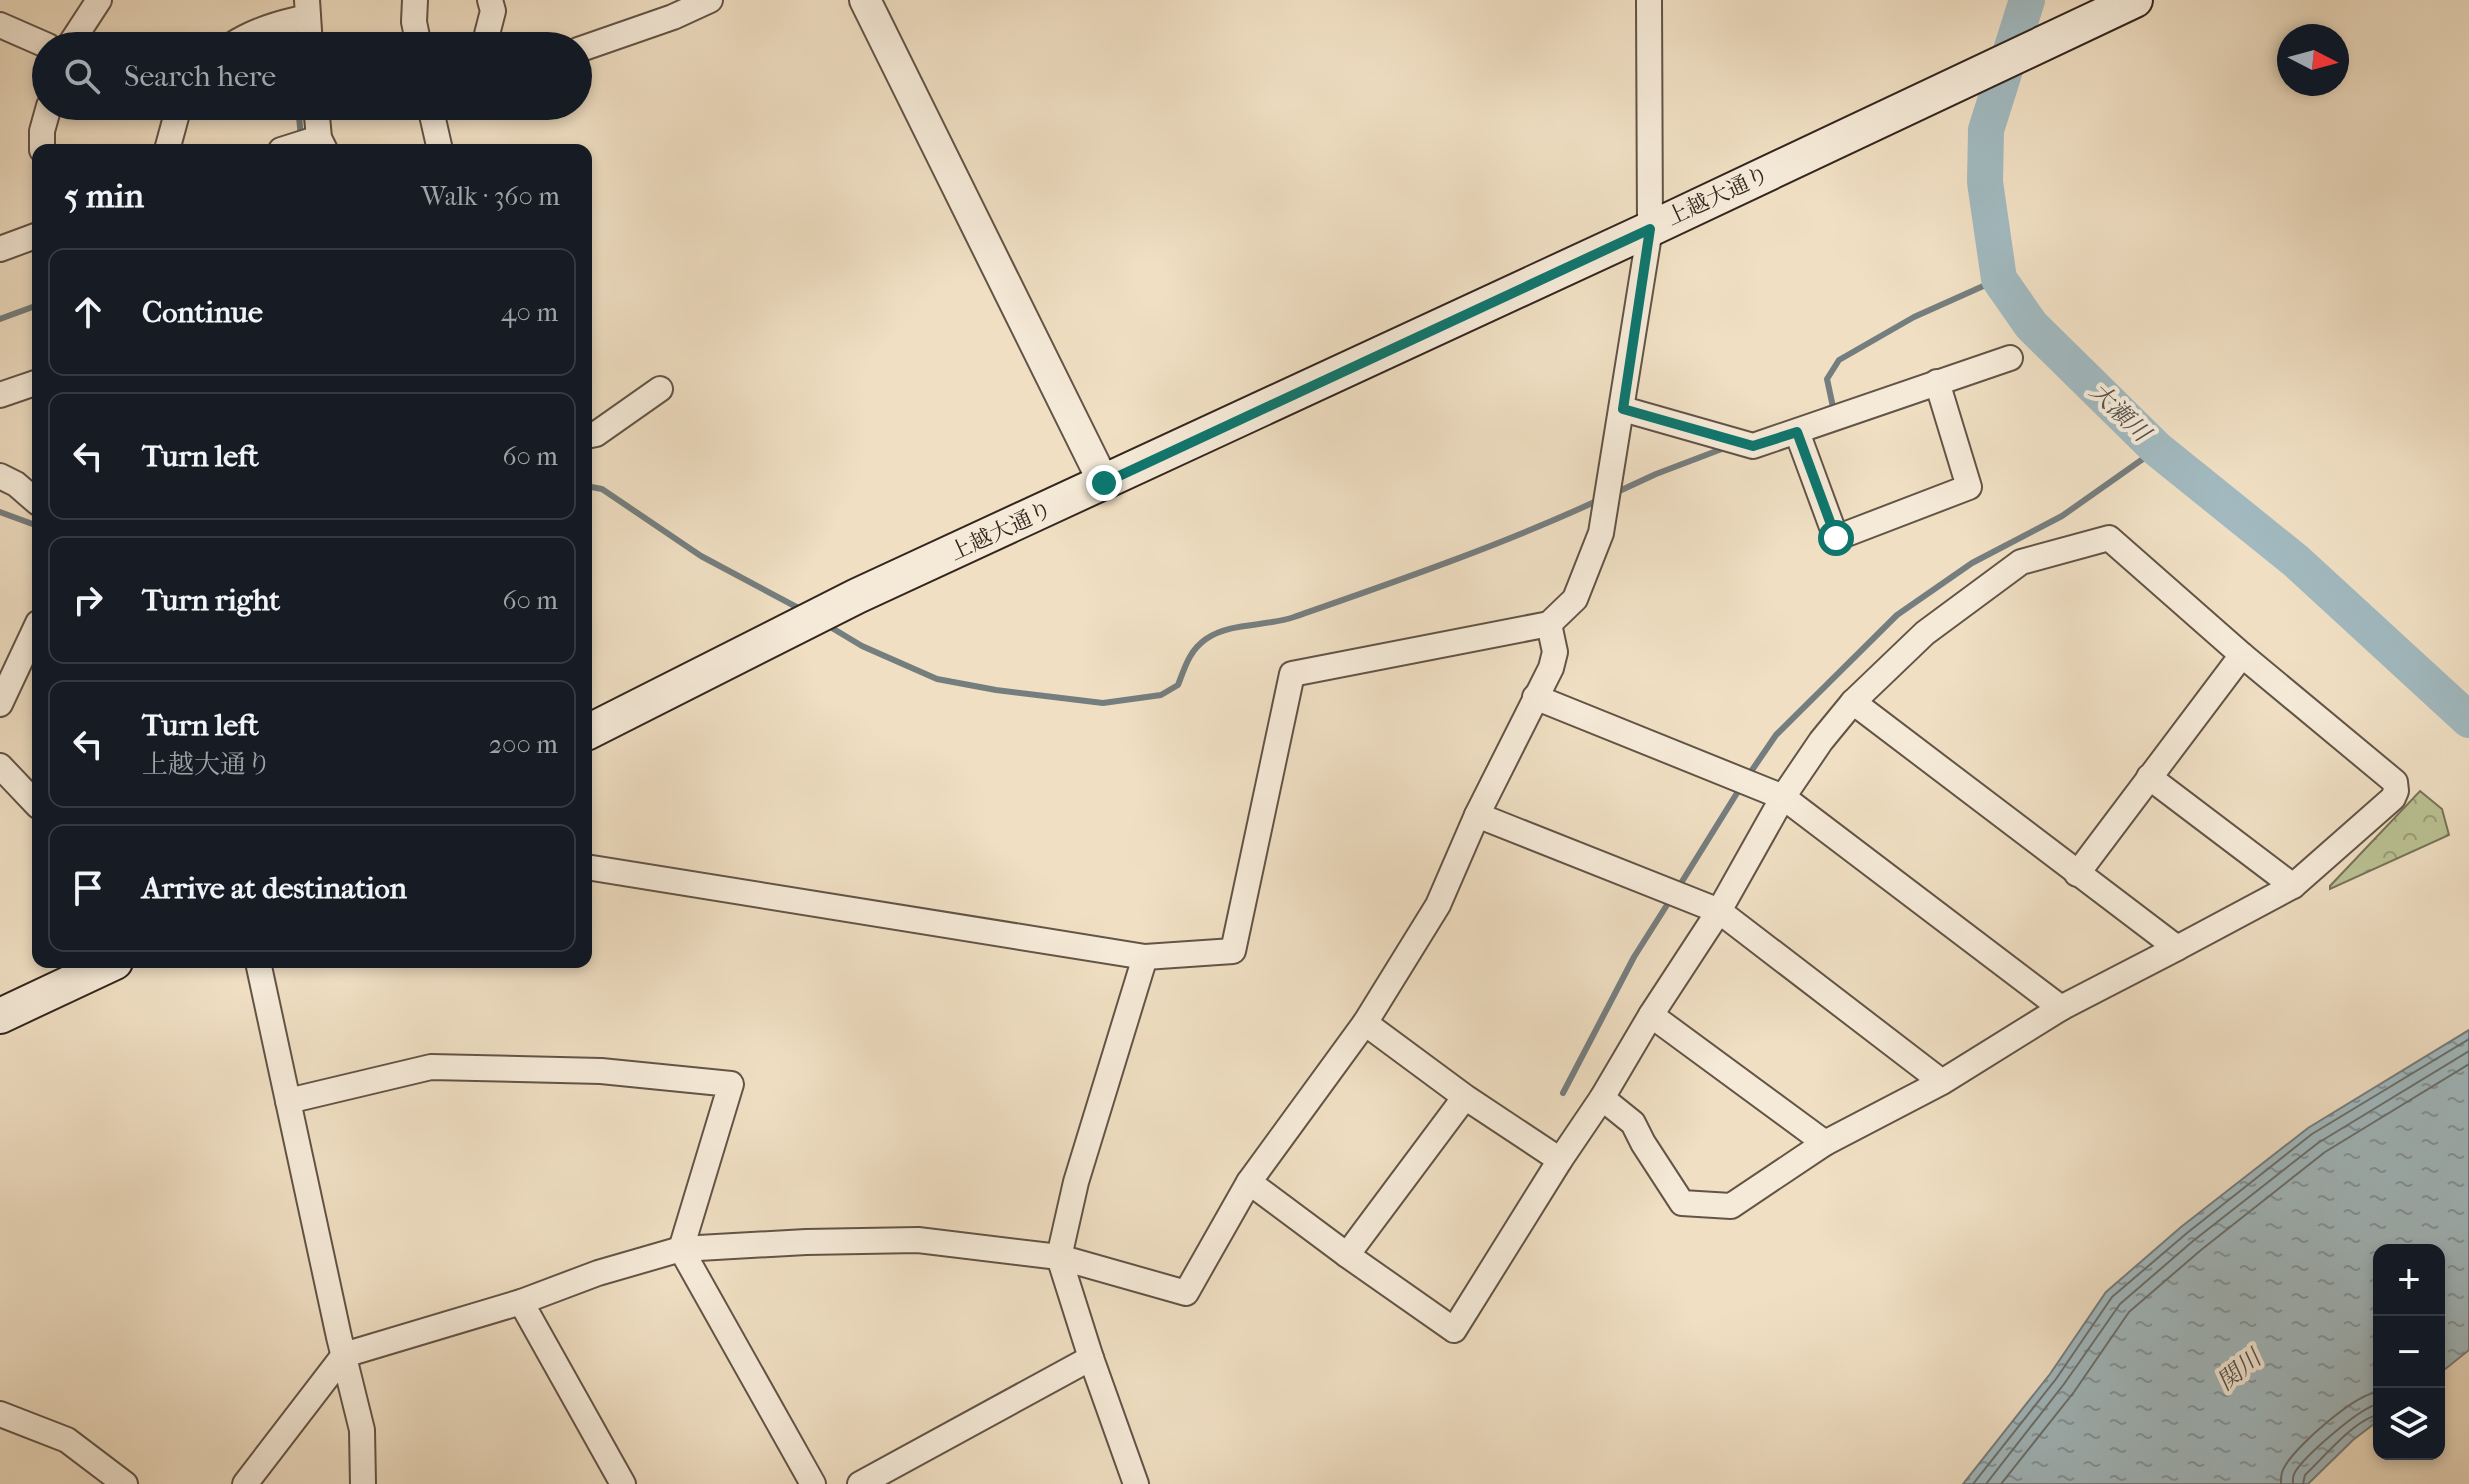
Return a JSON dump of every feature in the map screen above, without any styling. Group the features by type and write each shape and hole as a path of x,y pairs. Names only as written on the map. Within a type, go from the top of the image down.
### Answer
{"main road":[{"name":"上越大通り","path":"592,730 857,596 1650,229 2135,0"},
{"path":"0,1016 102,968"}],"street":[{"path":"78,32 99,0"},
{"path":"415,0 416,32"},
{"path":"488,32 493,11 490,0"},
{"path":"592,44 670,8 710,0"},
{"path":"865,0 1104,483"},
{"path":"592,868 1145,957 1233,951 1292,674 1549,624 1575,599 1601,533 1650,229 1649,0"},
{"path":"255,32 308,8 309,32"},
{"path":"0,25 32,39"},
{"path":"42,144 45,120"},
{"path":"169,144 175,120"},
{"path":"318,120 322,144"},
{"path":"433,120 439,144"},
{"path":"0,249 32,237"},
{"path":"1623,409 1753,446 2010,358"},
{"path":"1797,432 1836,538 1969,487 1937,382"},
{"path":"0,395 32,384"},
{"path":"592,435 660,389"},
{"path":"0,476 16,484 32,498"},
{"path":"1249,1182 1454,1330 1719,911 1783,797 1821,741 1853,702 1925,633 2021,562 2109,538 2242,655 2395,782 2393,798 2293,886 2061,1008 1942,1082 1825,1143 1731,1206 1682,1203 1633,1123 1602,1098"},
{"path":"245,1484 344,1355 521,1302 598,1273 681,1249 918,1240 1059,1257 1186,1293 1249,1182 1365,1023 1438,905 1477,815 1551,668 1555,652 1549,624"},
{"path":"0,704 32,636"},
{"path":"2077,874 2242,655"},
{"path":"1535,697 1783,797 2061,1008"},
{"path":"1853,702 2177,948"},
{"path":"0,766 32,800"},
{"path":"2149,777 2293,886"},
{"path":"1477,815 1719,911 1942,1082"},
{"path":"1136,1484 1059,1257 1076,1182 1145,957"},
{"path":"259,968 362,1430 363,1484"},
{"path":"1651,1015 1825,1143"},
{"path":"1365,1023 1465,1097 1560,1160"},
{"path":"288,1101 431,1067 601,1071 731,1084 681,1249 813,1484"},
{"path":"1347,1255 1465,1097"},
{"path":"521,1302 623,1484"},
{"path":"860,1484 1091,1358"},
{"path":"0,1414 67,1440 125,1484"}],"green space":[{"path":"2420,791 2442,809 2449,835 2330,889 2330,886"}],"water":[{"name":"関川","path":"2469,1030 2469,1350 2445,1369 2445,1244 2373,1244 2373,1425 2308,1484 1963,1484 2050,1374 2106,1292 2181,1227 2308,1128"}],"waterway":[{"name":"大瀬川","path":"2027,0 1986,130 1985,182 1999,279 2031,325 2157,449 2296,561 2469,720"},
{"path":"296,24 296,32"},
{"path":"299,120 301,138"},
{"path":"1827,409 1833,407 1827,379 1839,360 1914,317 1999,279"},
{"path":"0,319 32,307"},
{"path":"1615,493 1727,447"},
{"path":"1748,776 1776,735 1897,615 1972,563 2062,516 2157,449"},
{"path":"592,487 602,489 701,556 804,611"},
{"path":"827,625 862,646 937,679 996,690 1103,703 1161,695 1178,685 1195,649 1216,634 1237,627 1283,620 1333,603 1488,547 1601,499"},
{"path":"0,512 32,524"},
{"path":"1678,888 1742,785"},
{"path":"1563,1093 1634,957 1672,897"}],"route":[{"path":"1104,483 1650,229 1623,409 1753,446 1797,432 1836,538"}]}
